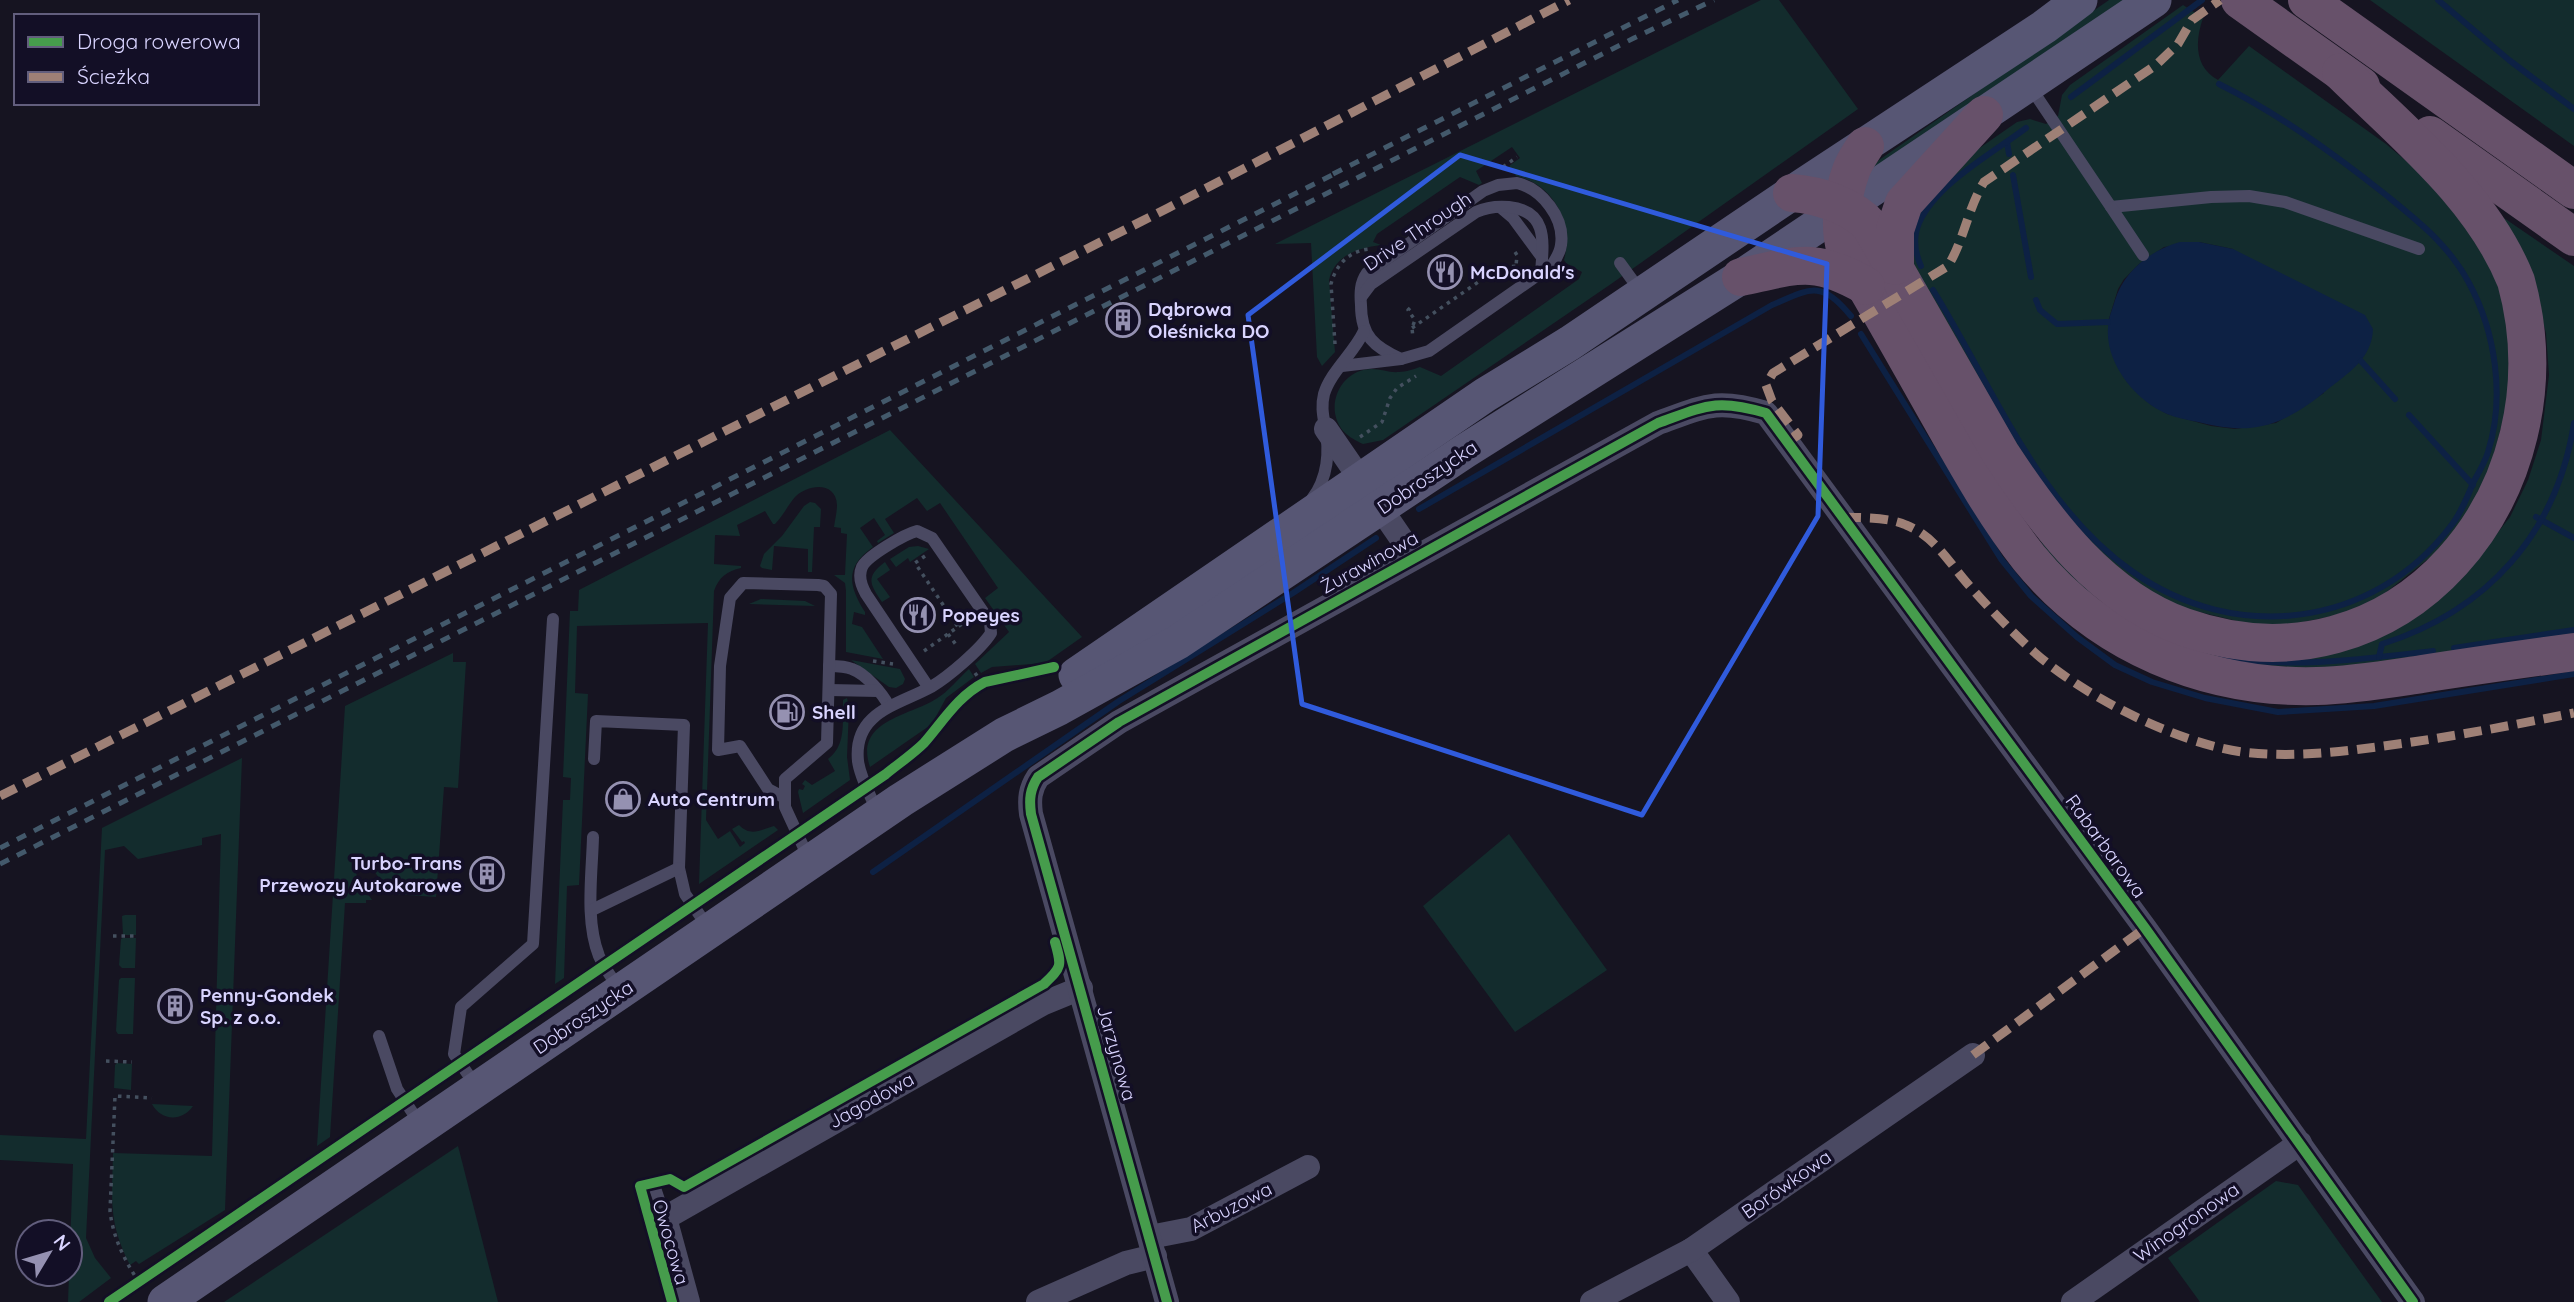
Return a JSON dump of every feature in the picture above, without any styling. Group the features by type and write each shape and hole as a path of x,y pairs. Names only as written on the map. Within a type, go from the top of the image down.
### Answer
{"highway":[{"path":"2240,0 2574,237"},
{"path":"2307,0 2566,183"},
{"path":"1880,276 2023,488 2067,544 2109,584 2139,605 2185,628 2228,638 2269,642 2300,641 2336,635 2375,622 2409,604 2450,574 2496,519 2524,459 2531,431 2536,359 2532,333 2516,282 2491,234 2442,171 2341,72"},
{"path":"1880,276 1904,203 1984,115"},
{"path":"1844,208 1851,169 1865,146"},
{"path":"1793,193 1816,196 1866,221 1880,276 1981,489 2008,530 2073,604 2134,646 2170,663 2211,675 2274,684 2316,686 2357,683 2574,652"},
{"path":"1741,277 1797,264 1820,265 1848,276 1880,276"}],"main road":[{"name":"Dobroszycka","path":"152,1292 422,1128 879,815 1004,735 1059,708 1178,642 1371,495 1485,395 1643,295 2080,0"},
{"name":"Dobroszycka","path":"1004,735 1047,695 1121,645 1371,495 1465,451 1741,277 2154,0"}],"street":[{"name":"Żurawinowa","path":"1031,814 1031,788 1047,769 1119,722 1658,423 1709,404 1737,404 1766,413"},
{"name":"Rabarbarowa","path":"1766,413 2300,1143 2413,1302"},
{"name":"Dobroszycka","path":"1326,429 1371,495"},
{"name":"Żurawinowa","path":"1371,495 1414,557"},
{"name":"Jarzynowa","path":"1031,814 1167,1302"},
{"name":"Jagodowa","path":"665,1218 1042,1004 1081,988"},
{"name":"Borówkowa","path":"1592,1302 1690,1250 1973,1055"},
{"name":"Winogronowa","path":"2073,1302 2300,1143"},
{"name":"Arbuzowa","path":"1038,1302 1126,1263 1308,1167"},
{"name":"Owocowa","path":"665,1218 688,1302"},
{"path":"1690,1250 1728,1302"}],"lane":[{"path":"2029,85 2143,255"},
{"path":"1342,366 1366,362 1387,363 1408,358 1429,351 1541,265 1552,265 1561,247 1560,228 1552,211 1536,192 1526,186 1508,183 1483,191 1373,267 1363,280 1360,298 1364,331 1384,351 1408,358"},
{"path":"2111,207 2249,196 2285,202 2419,249"},
{"name":"Drive Through","path":"1360,298 1371,284 1476,212 1490,207 1523,210 1536,220 1542,233 1541,265"},
{"path":"1620,262 1643,295"},
{"name":"Dobroszycka","path":"1121,645 1168,600 1308,505 1318,492 1328,459 1322,405 1324,393 1364,331"},
{"path":"879,815 858,764 859,739 863,730 878,713 889,706 929,688 985,641 992,627 932,538 925,533 908,533 862,567 862,586 929,688"},
{"path":"785,798 768,789 740,746 718,750 720,666 730,598 743,583 824,586 831,594 827,743 785,779 785,798 785,807 810,863"},
{"path":"478,1089 454,1054 461,1007 533,944 553,619"},
{"path":"829,666 849,667 857,671 889,706"},
{"path":"829,690 878,691"},
{"path":"594,759 596,721 684,725 679,868 685,894 711,930"},
{"path":"593,837 593,937 598,954 621,992"},
{"path":"592,909 679,868"},
{"path":"379,1036 397,1089 422,1128"},
{"name":"Owocowa","path":"653,1182 665,1218"}],"path":[{"path":"1412,328 1500,267 1541,265"},
{"path":"1408,358 1415,320 1408,310 1410,308"},
{"path":"1341,451 1381,422 1397,388 1416,376"},
{"path":"939,547 915,563 958,627"},
{"path":"113,936 136,936"},
{"path":"106,1061 132,1062"},
{"path":"152,1098 115,1096 110,1211 111,1223 123,1255 152,1292"}],"highlighted area":[{"path":"1460,155 1827,264 1818,516 1642,815 1302,704 1248,315"}],"green space":[{"path":"1761,0 1779,0 1858,109 1611,284 1383,440 1363,444 1345,432 1336,419 1335,405 1339,389 1349,377 1364,370 1402,372 1420,367 1441,376 1579,279 1582,272 1564,260 1566,233 1563,220 1551,197 1541,187 1516,176 1509,166 1520,158 1512,147 1476,171 1482,183 1479,185 1460,177 1377,234 1373,242 1381,245 1356,251 1336,264 1329,280 1335,352 1322,366 1317,357 1311,243 1275,244"},
{"path":"2109,0 2131,0 1858,180 1879,160"},
{"path":"2370,0 2574,0 2574,146"},
{"path":"2183,5 2203,18 2198,53 2210,75 2218,80 2249,46 2386,144 2424,176 2486,251 2521,353 2476,521 2365,609 2270,629 2158,602 2057,516 1909,267 1908,221 1961,161 2017,122 2030,119 2046,124 2058,116 2062,95 2070,85","holes":["2199,242 2233,249 2324,393 2276,423 2235,429 2211,426 2167,414 2150,404 2127,382 2108,322 2118,289 2124,279 2139,264 2164,247"]},
{"path":"2504,218 2574,266 2574,640 2360,670 2216,664 2063,578 1849,226 2039,527 2245,650 2473,564 2510,517 2528,480 2541,440 2549,375 2546,333 2533,284 2501,221"},
{"path":"890,430 1082,637 1045,663 992,667 981,673 975,664 1009,632 985,598 998,588 940,503 927,511 917,498 885,519 894,533 878,543 885,535 874,518 860,528 873,547 864,554 854,569 853,585 865,615 854,612 852,624 862,627 883,659 846,652 845,583 834,575 845,575 847,534 841,533 841,528 834,527 837,505 835,497 827,488 814,487 800,493 775,524 765,511 737,525 740,536 715,535 714,564 741,568 724,575 714,591 706,820 718,839 730,831 740,847 745,843 732,829 739,825 752,832 774,826 778,830 699,884 708,623 577,626 575,693 588,694 579,885 567,886 564,978 555,984 563,800 570,800 571,778 563,777 570,611 578,611 579,590"},
{"path":"810,502 821,509 820,527 814,527 812,572 808,572 808,549 774,546 772,570 762,568 760,566 764,554"},
{"path":"909,547 929,549 910,562 908,558 896,567 890,559"},
{"path":"885,562 890,570 877,579 890,597 882,602 872,585 872,577"},
{"path":"761,599 805,601 815,606 749,604"},
{"path":"453,653 453,662 466,662 458,788 444,787 436,897 391,894 371,867 364,865 356,871 357,878 372,900 366,900 366,903 345,903 330,1137 317,1146 345,706"},
{"path":"851,660 900,669 905,679 903,684 896,688 889,687"},
{"path":"969,669 974,677 946,698 932,724 870,767 867,752 870,739 877,730 887,722 940,696"},
{"path":"847,698 847,757 850,780 803,813 798,792 799,789 803,790 805,786 802,784 805,780 812,785 835,771 828,759 841,740 843,700"},
{"path":"242,758 225,1210 139,1264 136,1261 130,1265 118,1236 112,1198 113,1153 212,1156 221,834 202,838 202,845 138,859 124,846 105,850 86,1238 95,1258 111,1278 79,1302 68,1302 69,1288 84,1288 84,1218 71,1218 73,1164 0,1160 0,1135 86,1139 102,828"},
{"path":"1509,834 1607,970 1515,1032 1423,906"},
{"path":"136,915 136,935 123,935 122,916"},
{"path":"123,938 136,938 135,968 122,968 119,965"},
{"path":"121,978 135,978 133,1034 118,1034 116,1031"},
{"path":"117,1063 132,1064 131,1090 114,1088"},
{"path":"152,1104 193,1106 183,1115 172,1117 161,1114"},
{"path":"458,1146 498,1302 224,1302"},
{"path":"2276,1181 2298,1185 2382,1302 2200,1302 2168,1258"}],"water":[{"path":"2180,242 2199,242 2233,249 2365,315 2373,329 2372,340 2364,357 2351,371 2304,407 2280,421 2262,426 2238,428 2214,425 2175,417 2155,408 2132,388 2115,363 2108,335 2109,320 2119,290 2132,271 2149,256"}],"waterway":[{"path":"2071,97 2202,0"},
{"path":"2438,0 2509,60 2574,109"},
{"path":"1933,290 1997,404 2044,479 2070,513 2100,545 2133,572 2173,595 2215,610 2258,616 2301,614 2343,605 2382,587 2418,561 2450,527 2464,505 2488,452 2497,388 2486,323 2461,269 2432,234 2410,214 2326,149 2263,108 2219,84"},
{"path":"1921,266 1915,239 1919,223 1927,209 1952,182 2026,128"},
{"path":"2007,142 2009,154"},
{"path":"2013,175 2031,277"},
{"path":"1419,509 1772,305 1797,294 1823,292 1841,304 1851,316"},
{"path":"2036,300 2040,310 2057,324 2108,322"},
{"path":"1861,334 2001,559 2031,596 2077,637 2115,665 2152,682 2205,698 2278,712 2374,706 2574,674"},
{"path":"2361,361 2395,399"},
{"path":"2409,415 2473,485"},
{"path":"2379,657 2382,644 2420,630 2454,611 2484,589 2511,562 2533,533 2552,499 2565,463 2574,423"},
{"path":"2536,517 2574,538"},
{"path":"873,872 1119,701 1376,538"},
{"path":"2454,648 2574,630"},
{"path":"2221,657 2248,661 2301,662 2353,660 2433,651"}],"railway":[{"path":"1333,174 1678,0"},
{"path":"0,864 1714,0"},
{"path":"0,848 1340,171"}],"marked path":[{"path":"0,796 1168,208 1569,0"},
{"path":"1788,442 1798,435 1772,401 1766,385 1773,373 1948,266 1984,182 2156,65 2178,44 2192,20 2220,0"},
{"path":"1843,517 1875,518 1916,530 1940,550 2008,627 2054,669 2104,701 2132,715 2189,739 2216,747 2261,754 2336,752 2437,738 2574,713"},
{"path":"1973,1055 2145,928"}],"cycle path":[{"path":"1167,1302 1031,814 1031,794 1038,777 1119,722 1658,423 1700,408 1722,405 1766,413 2145,928 2413,1302"},
{"path":"109,1302 886,774 924,743 952,709 975,688 985,682 1054,667"},
{"path":"672,1302 640,1186 670,1179 684,1187 1044,984 1059,966 1055,942"}],"place":[{"name":"McDonald's","path":"1445,272"},
{"name":"Dąbrowa Oleśnicka DO","path":"1123,320"},
{"name":"Popeyes","path":"918,615"},
{"name":"Shell","path":"787,712"},
{"name":"Auto Centrum","path":"623,799"},
{"name":"Turbo-Trans Przewozy Autokarowe","path":"487,874"},
{"name":"Penny-Gondek Sp. z o.o.","path":"175,1006"}]}
